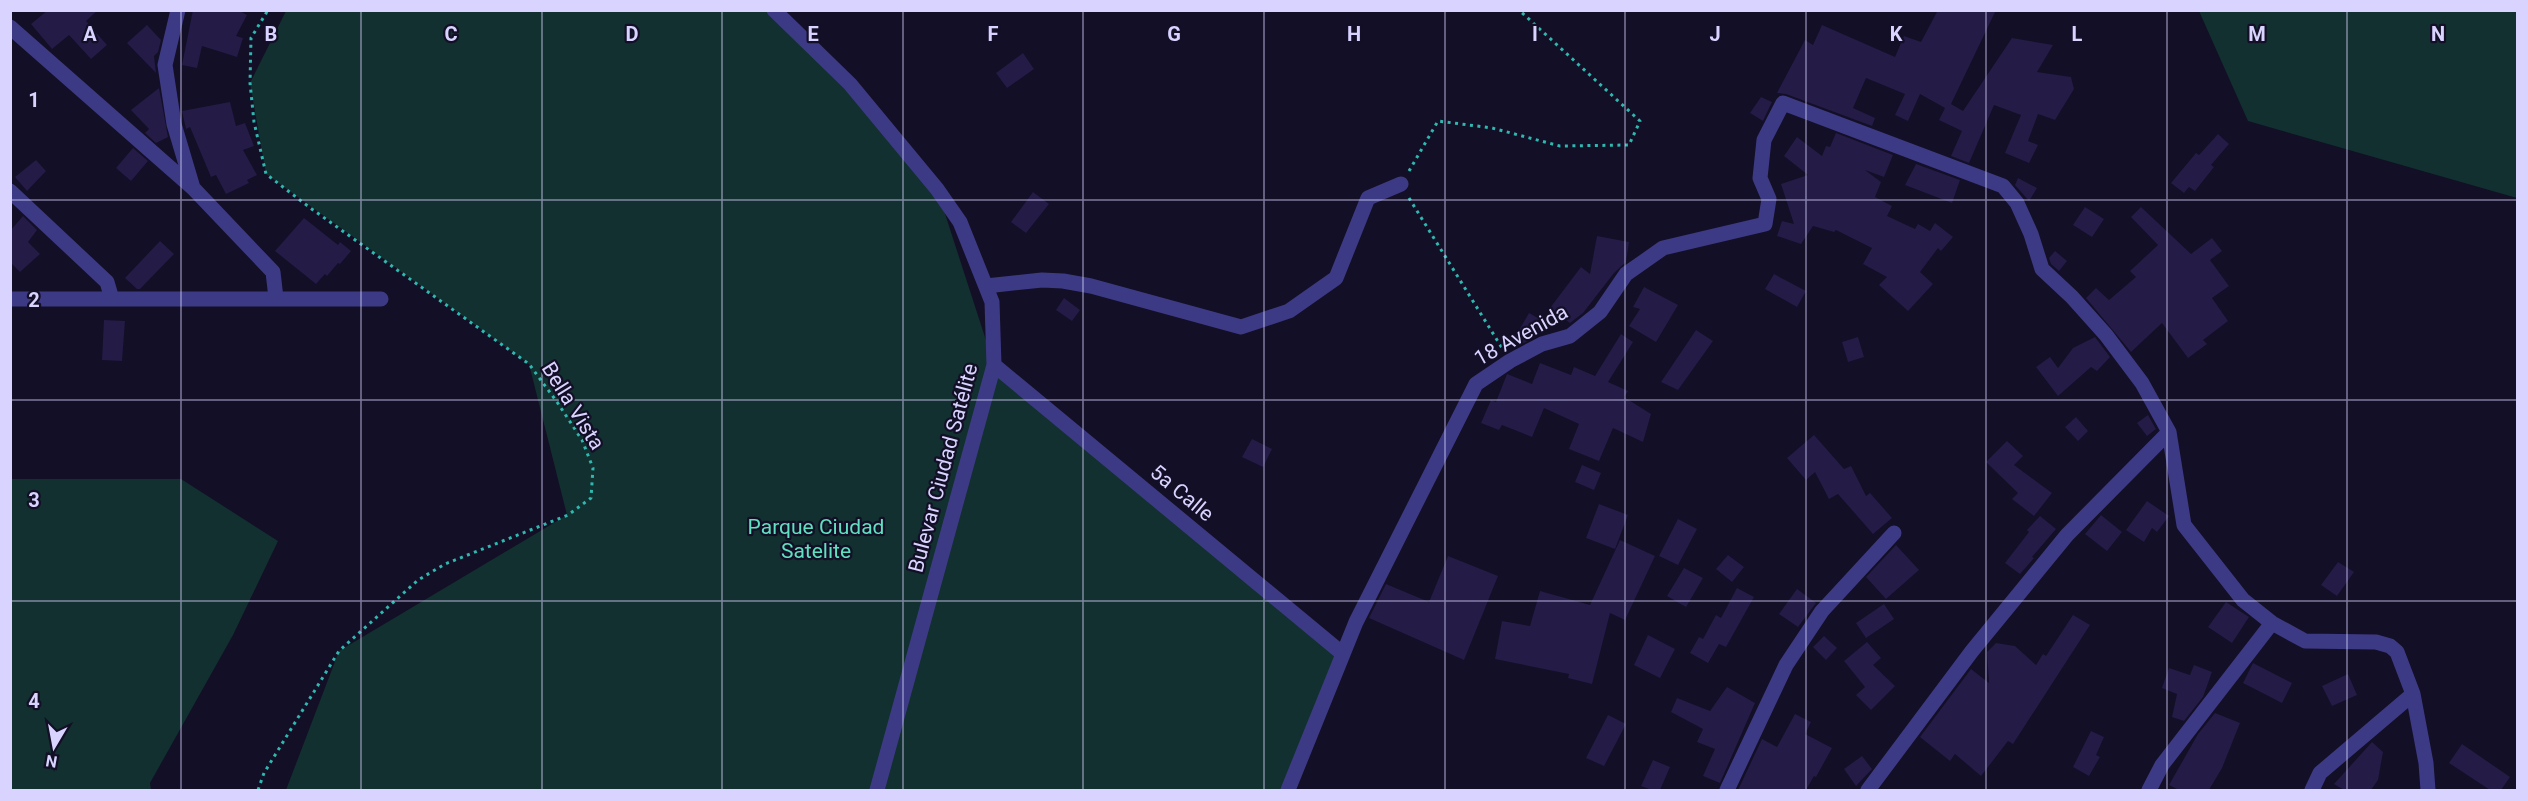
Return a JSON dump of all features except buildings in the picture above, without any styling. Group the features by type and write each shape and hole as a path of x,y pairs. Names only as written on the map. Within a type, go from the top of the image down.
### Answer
{"street":[{"path":"178,10 165,65 174,124 193,188"},
{"name":"Bulevar Ciudad Satélite","path":"774,10 850,84 937,189 960,222 992,302 994,365 877,790"},
{"path":"10,27 193,188 273,272 276,298"},
{"name":"18 Avenida","path":"1288,790 1356,622 1476,384 1510,361 1542,344 1570,336 1600,312 1626,274 1663,248 1765,224 1769,199 1760,178 1764,140 1783,103 2003,186 2017,203 2042,269 2072,297 2106,335 2142,383 2169,432"},
{"path":"986,286 1042,280 1063,281 1091,286 1241,327 1289,311 1336,278 1368,198 1401,184"},
{"path":"10,191 107,282 112,299"},
{"path":"10,299 381,299"},
{"name":"5a Calle","path":"994,365 1343,654"},
{"path":"2169,432 2184,525 2243,600 2272,622 2305,641 2376,642 2390,646 2401,660 2413,694 2426,762 2428,790"},
{"path":"1868,790 1972,651 2067,535 2169,432"},
{"path":"1727,790 1786,665 1822,611 1894,533"},
{"path":"2149,790 2162,765 2272,622"},
{"path":"2312,790 2320,773 2413,694"}],"path":[{"name":"Bella Vista","path":"258,790 264,773 339,651 418,580 445,564 567,515 591,498 593,468 576,430 529,364 266,174 254,122 250,83 251,38 268,10"},
{"path":"1510,361 1401,184 1438,121 1492,128 1560,146 1629,146 1640,122 1519,10"}],"green space":[{"name":"Parque Ciudad Satelite","path":"773,10 937,189 994,365 1343,654 1282,790 286,790 339,651 567,515 529,364 266,174 250,83 286,11"},
{"path":"2199,11 2517,11 2517,198 2248,121"},
{"path":"11,479 181,479 278,541 233,635 150,783 151,790 11,790"}]}
